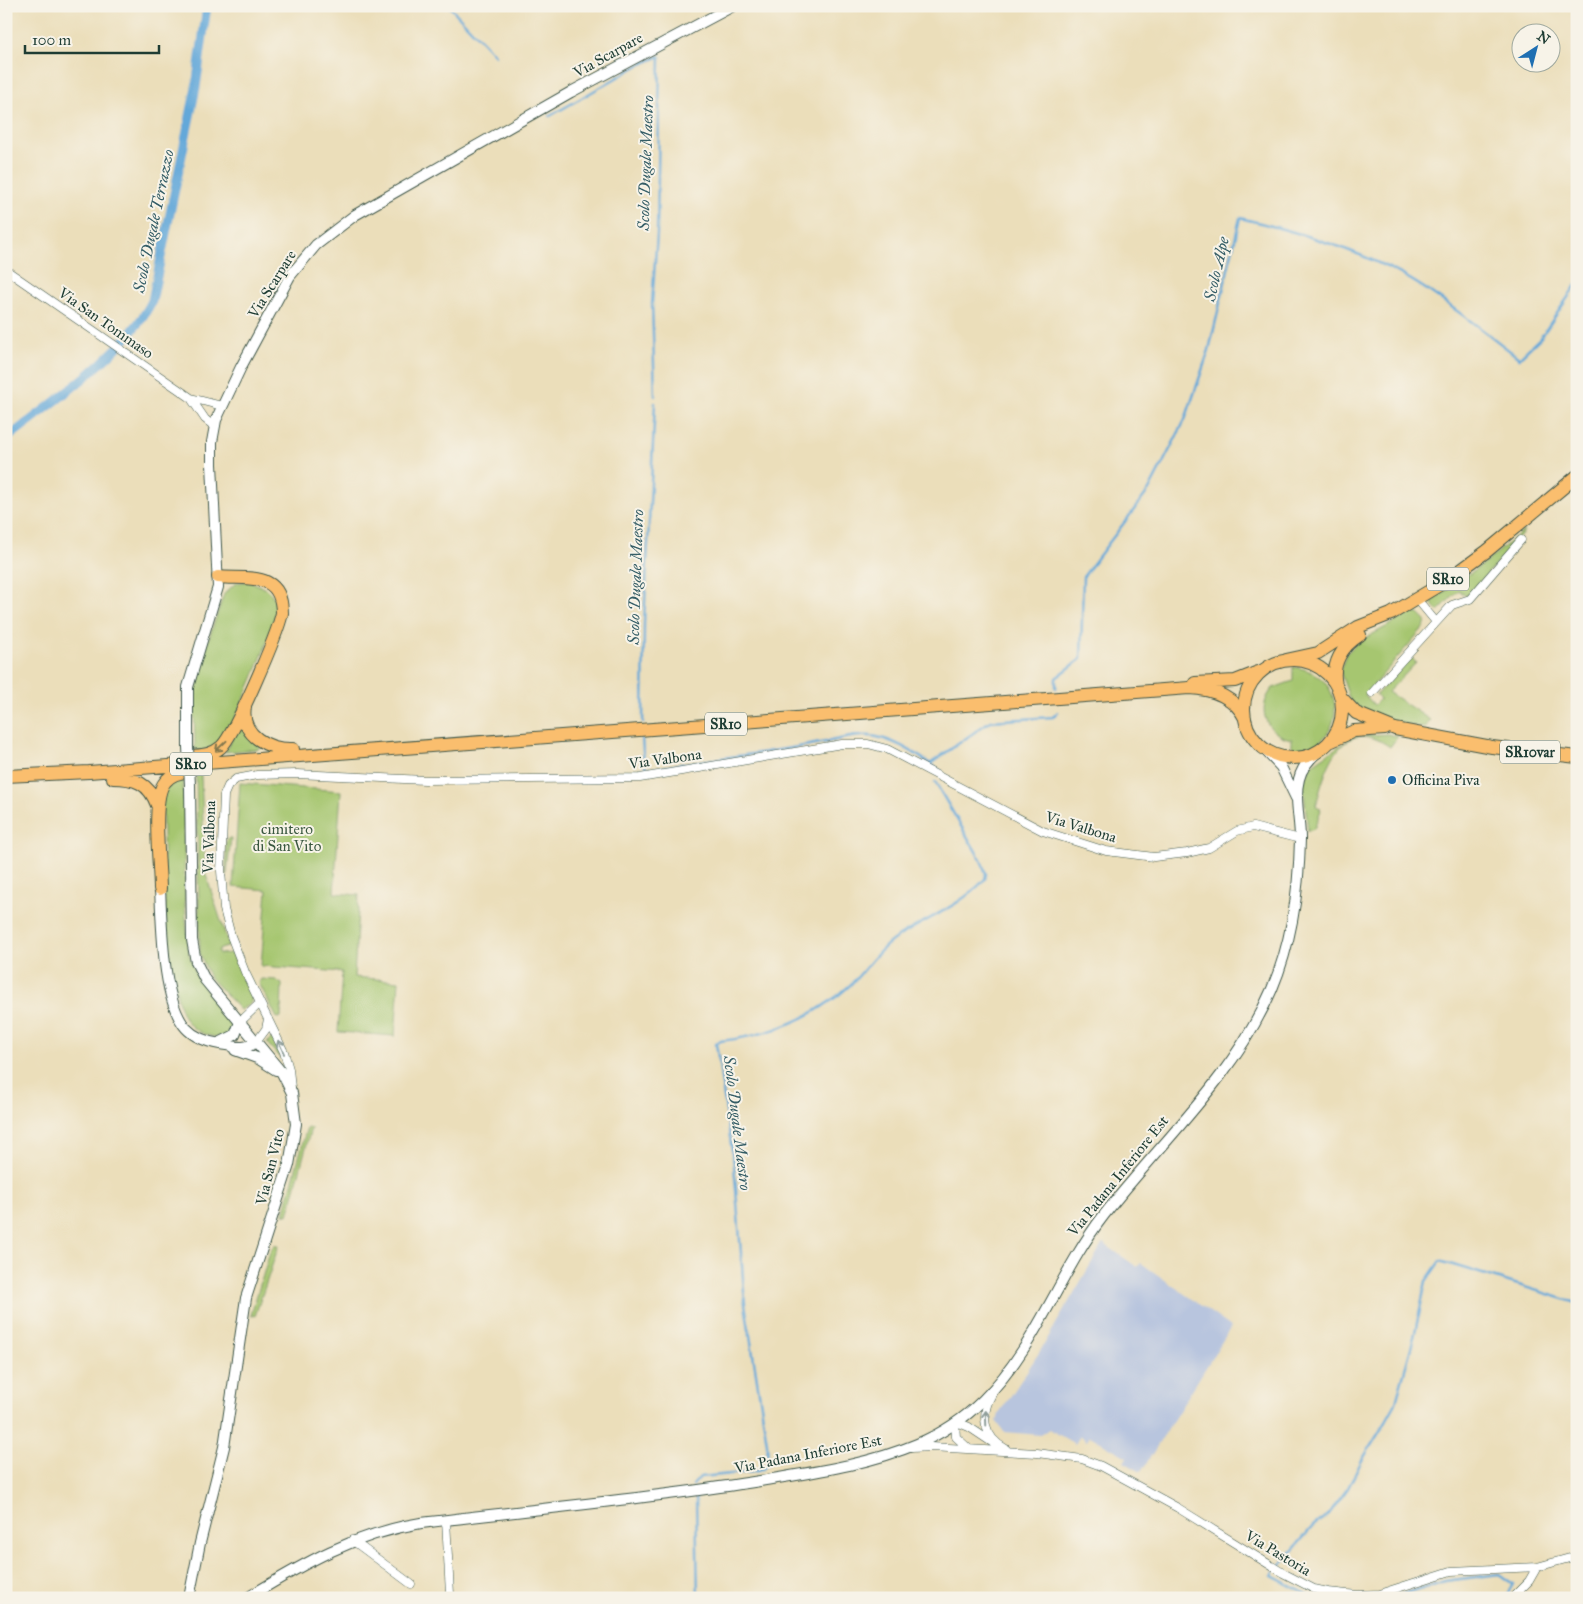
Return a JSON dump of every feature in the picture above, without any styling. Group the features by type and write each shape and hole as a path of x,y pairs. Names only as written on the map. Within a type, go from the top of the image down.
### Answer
{"main road":[{"name":"SR10","path":"1286,660 1313,655 1358,627 1391,614 1417,599 1482,555 1577,476"},
{"path":"89,772 210,754 219,749 226,741 245,704 282,613 281,603 273,588 261,579 218,577"},
{"name":"SR10","path":"1338,691 1336,664 1343,649 1351,641 1378,625 1391,614"},
{"path":"1286,660 1301,661 1315,665 1327,674 1338,691 1341,721 1330,742 1318,752 1304,758 1290,759 1276,756 1264,749 1251,736 1244,718 1244,704 1248,690 1255,678 1266,668 1286,660"},
{"name":"SR10","path":"1168,689 1196,683 1234,681 1266,668"},
{"name":"SR10","path":"6,776 50,775 1095,697 1168,689 1197,688 1215,692 1234,702 1244,718"},
{"name":"SR10var","path":"1338,691 1356,713 1395,729 1492,747 1577,757"},
{"path":"245,704 245,719 250,730 269,747 279,750 358,752"},
{"name":"SR10var","path":"1330,742 1354,731 1395,729"},
{"path":"160,889 157,806 162,785 176,774 293,756"},
{"path":"50,775 131,778 148,788 157,806"}],"street":[{"name":"Via Scarpare","path":"190,785 188,692 214,605 218,577 212,464 214,427 222,406 287,281 309,252 335,229 369,206 572,92 733,6"},
{"name":"Via San Tommaso","path":"6,270 190,398 214,427"},
{"name":"Via San Tommaso","path":"190,398 222,406"},
{"path":"1372,694 1454,603 1470,599 1521,540"},
{"path":"1417,599 1436,622"},
{"name":"Via Valbona","path":"292,1093 287,1061 231,936 222,895 222,834 225,791 232,781 248,776 320,774 430,780 640,778 842,744 861,743 893,752 1043,831 1106,851 1154,857 1187,853 1208,848 1237,831 1253,827 1300,839"},
{"name":"Via Padana Inferiore Est","path":"1264,749 1281,767 1297,801"},
{"name":"Via Padana Inferiore Est","path":"247,1598 316,1557 352,1540 391,1528 706,1490 846,1466 902,1450 933,1437 979,1404 1018,1357 1072,1262 1094,1228 1225,1071 1253,1028 1276,978 1290,932 1296,896 1300,839 1297,801 1302,772 1307,763 1318,752"},
{"name":"Via San Vito","path":"189,1598 200,1543 224,1446 246,1298 292,1149 296,1124 292,1093 285,1078 257,1041 205,980 195,956 192,940 190,785"},
{"path":"160,889 166,968 176,1009 188,1030 204,1040 244,1048 257,1041 266,1029 267,1018"},
{"path":"216,1043 232,1038 238,1032 240,1022 260,1004"},
{"path":"216,1043 257,1058 285,1078"},
{"path":"999,1382 988,1402 985,1422 990,1437 1009,1450"},
{"path":"956,1422 958,1440 972,1449"},
{"name":"Via Pastoria","path":"956,1422 969,1427 993,1444 1009,1450"},
{"name":"Via Pastoria","path":"902,1450 931,1447 1009,1450 1064,1456 1108,1469 1178,1508 1283,1573 1314,1589 1328,1592 1357,1595 1379,1594 1451,1571 1537,1567 1577,1556"},
{"path":"446,1520 450,1594"},
{"path":"352,1540 411,1584"},
{"path":"1512,1598 1529,1581 1537,1567"},
{"name":"Via San Vito","path":"193,1580 198,1598"}],"shaded area":[{"path":"1103,1243 1137,1267 1141,1263 1231,1327 1141,1472 1124,1462 1127,1457 1090,1436 1087,1441 1080,1436 1075,1444 1049,1429 1040,1435 1004,1432 997,1422 999,1414 1042,1348"}],"green space":[{"path":"1523,531 1467,597 1459,590 1438,611 1432,604 1434,599 1485,563"},
{"path":"249,581 265,588 275,602 275,612 267,643 231,725 215,747 195,752 194,699 208,641 224,594 236,583"},
{"path":"1412,613 1419,614 1426,621 1424,627 1365,695 1374,705 1380,699 1376,695 1412,658 1416,663 1388,692 1430,720 1425,728 1383,720 1360,710 1350,700 1340,671 1346,654 1358,642"},
{"path":"1293,667 1311,672 1324,682 1332,695 1335,710 1332,724 1324,737 1311,747 1292,752 1292,739 1283,737 1270,727 1264,712 1268,696 1273,688 1293,681"},
{"path":"240,724 261,746 259,749 225,752"},
{"path":"1387,734 1398,736 1390,747 1373,738 1359,737 1348,741 1338,750 1331,762 1320,791 1316,806 1321,810 1314,829 1308,831 1303,783 1311,765 1354,736"},
{"path":"196,775 201,775 205,872 229,946 218,950 219,954 232,953 252,999 250,1004 240,1010 210,978 200,954"},
{"path":"183,776 185,906 189,954 198,979 233,1023 232,1030 228,1035 222,1037 209,1036 202,1033 191,1026 186,1020 179,1003 169,951 166,926 162,801 166,785"},
{"name":"cimitero di San Vito","path":"240,783 341,791 334,893 359,895 354,977 399,981 395,1036 338,1032 342,972 261,966 267,890 233,887"},
{"path":"231,838 226,880 226,842"},
{"path":"261,979 276,980 282,984 281,1017 277,1018 259,983"},
{"path":"272,1038 281,1057 280,1058 267,1043"},
{"path":"307,1127 311,1128 288,1215 284,1214"},
{"path":"274,1245 279,1245 255,1316 251,1315 270,1252"}],"waterway":[{"name":"Scolo Dugale Terrazzo","path":"6,439 107,358 125,339 152,301 196,87 207,6"},
{"name":"Scolo Dugale Maestro","path":"449,6 495,55"},
{"name":"Scolo Dugale Maestro","path":"550,116 639,65 660,56 657,234 652,303 655,396"},
{"name":"Scolo Alpe","path":"1056,688 1056,678 1081,659 1083,577 1149,490 1185,420 1209,350 1240,218 1333,244 1379,263 1434,294 1519,358 1541,337 1577,284"},
{"name":"Scolo Dugale Maestro","path":"643,722 644,623 655,403"},
{"name":"Scolo Alpe","path":"930,764 990,721 1053,717 1058,712"},
{"name":"Scolo Dugale Maestro","path":"642,739 644,763 647,769 779,750 848,737 869,736 894,742 918,755 940,771"},
{"name":"Scolo Dugale Maestro","path":"693,1485 700,1477 753,1472 761,1470 768,1464 767,1443 745,1304 734,1164 716,1044 720,1041 738,1039 772,1030 819,1009 848,987 893,940 953,905 985,879 986,874 981,860 935,782"},
{"path":"1279,1567 1313,1526 1329,1514 1348,1488 1395,1405 1414,1337 1426,1281 1440,1261 1577,1303"},
{"name":"Scolo Dugale Maestro","path":"696,1498 698,1598"},
{"path":"1274,1572 1272,1576 1314,1598"},
{"path":"1391,1598 1445,1581 1499,1574 1513,1584 1505,1598"}],"place":[{"name":"Officina Piva","path":"1392,780"}]}
